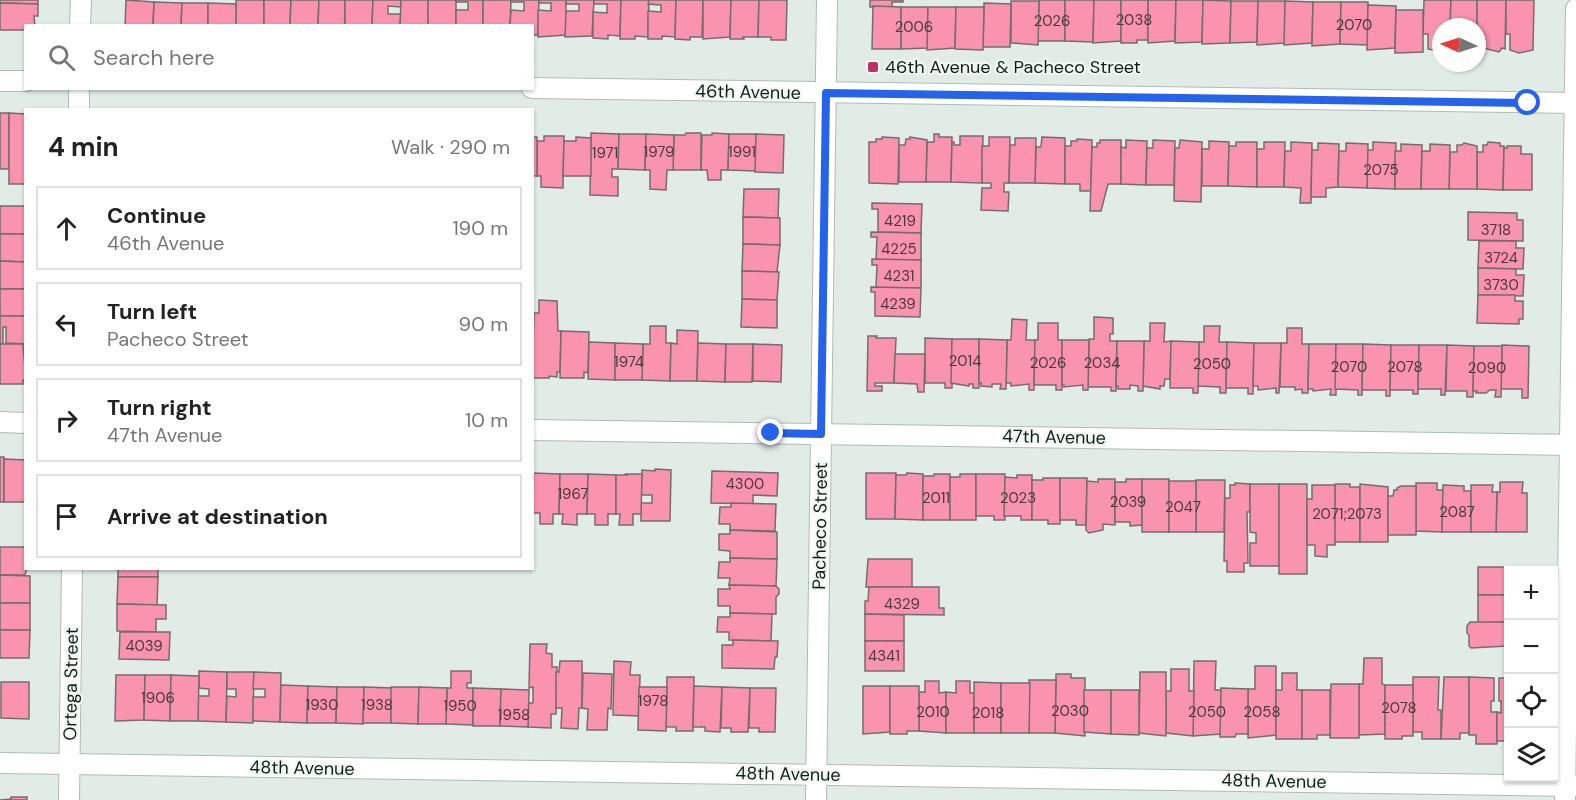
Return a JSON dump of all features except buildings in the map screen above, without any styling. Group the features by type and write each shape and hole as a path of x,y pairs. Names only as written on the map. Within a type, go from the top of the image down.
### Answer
{"street":[{"path":"80,24 81,0"},
{"name":"Pacheco Street","path":"816,800 827,0"},
{"path":"1569,790 1576,9"},
{"path":"0,81 24,81"},
{"name":"46th Avenue","path":"534,88 1575,103"},
{"path":"79,108 80,90"},
{"path":"0,422 24,423"},
{"name":"47th Avenue","path":"534,430 1573,445"},
{"name":"Ortega Street","path":"69,800 72,570"},
{"name":"48th Avenue","path":"0,763 816,775 1569,790"}],"place":[{"name":"46th Avenue & Pacheco Street","path":"873,67"}],"route":[{"path":"771,433 821,434 826,93 1528,103"}]}
